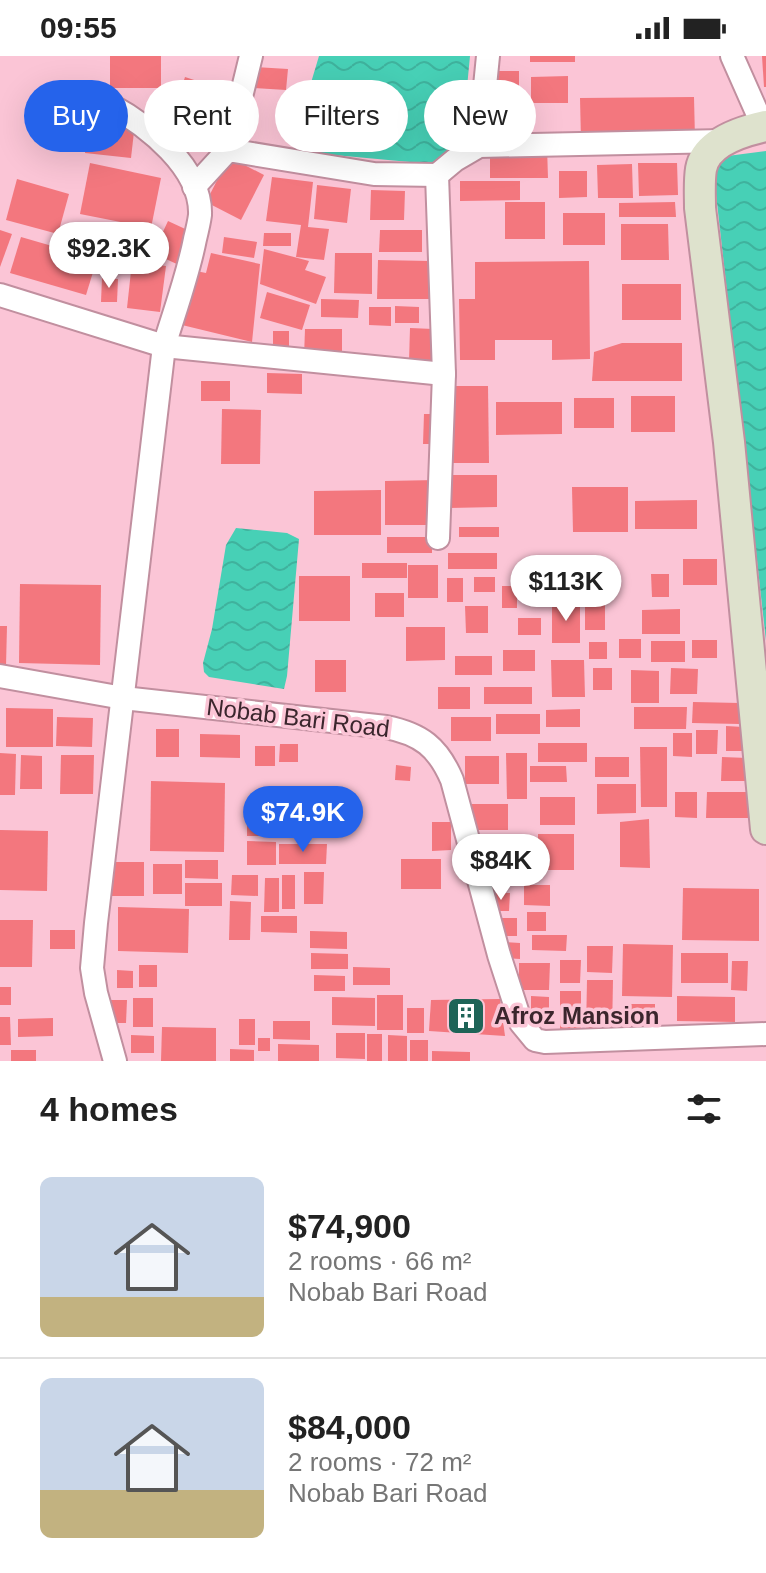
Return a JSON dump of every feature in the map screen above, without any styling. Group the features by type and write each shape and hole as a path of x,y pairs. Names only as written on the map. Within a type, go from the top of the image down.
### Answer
{"street":[{"path":"245,80 251,56"},
{"path":"486,80 488,56"},
{"path":"536,145 723,141 764,126 732,56"},
{"path":"115,1061 92,968 164,346 192,258 200,213 194,187 185,170 166,145 128,114"},
{"path":"723,141 704,158 700,171 700,208 729,442 766,829"},
{"path":"194,187 226,152"},
{"path":"240,152 374,174 437,175 469,152"},
{"path":"437,175 444,374 438,538"},
{"path":"0,295 164,346 444,374"},
{"name":"Nobab Bari Road","path":"0,676 123,698 408,731 428,743 445,764 452,780 499,955 521,1023 535,1040 766,1034"}],"water":[{"path":"319,56 470,56 468,80 424,80 424,152 458,152 442,165 302,152 408,152 408,80 312,80"},
{"path":"766,151 766,641 712,158"},
{"path":"236,528 287,533 299,539 284,689 209,677 204,672 203,663 226,545"}],"building":[{"path":"110,56 161,56 161,80 144,80 144,88 128,88 128,80 110,80"},
{"path":"530,56 575,56 575,62 530,62"},
{"path":"762,56 766,56 766,87 764,87"},
{"path":"255,67 288,69 287,80 275,80 275,89 259,88 259,80 254,80"},
{"path":"498,71 519,71 519,80 498,80"},
{"path":"568,76 568,103 536,103 536,80 531,80 531,77"},
{"path":"694,97 695,139 581,140 580,98"},
{"path":"128,122 135,123 131,158 85,153 128,152"},
{"path":"536,147 547,147 548,178 490,178 490,152 536,152"},
{"path":"229,157 264,175 241,220 206,202"},
{"path":"90,163 161,178 151,228 80,214"},
{"path":"638,163 677,163 678,195 639,196"},
{"path":"632,164 633,198 598,198 597,165"},
{"path":"559,171 587,171 587,197 559,198"},
{"path":"272,177 313,182 308,227 329,229 324,260 296,257 301,225 266,221"},
{"path":"17,179 69,194 58,234 6,220"},
{"path":"460,181 520,181 520,200 460,201"},
{"path":"317,185 351,189 347,223 314,219"},
{"path":"371,190 405,191 404,220 370,220"},
{"path":"505,202 545,202 545,239 505,239"},
{"path":"675,202 676,217 619,217 619,203"},
{"path":"563,213 605,213 605,245 563,245"},
{"path":"168,221 196,234 181,266 153,253"},
{"path":"621,224 668,224 669,260 621,260"},
{"path":"0,230 12,234 0,267"},
{"path":"380,230 422,230 422,252 379,252"},
{"path":"264,233 291,233 291,246 263,246"},
{"path":"21,237 97,259 86,295 10,273"},
{"path":"224,237 257,242 254,258 222,253"},
{"path":"264,249 309,261 305,270 326,277 316,304 260,284"},
{"path":"211,253 260,264 252,342 182,325 196,271 206,273"},
{"path":"335,253 372,253 372,294 334,293"},
{"path":"378,260 430,261 430,299 377,299"},
{"path":"589,261 590,359 552,360 552,340 495,340 495,360 460,360 459,299 475,299 475,262"},
{"path":"132,262 166,266 160,312 127,308"},
{"path":"102,278 118,279 117,302 101,302"},
{"path":"622,284 681,284 681,320 622,320"},
{"path":"267,292 310,305 302,330 260,318"},
{"path":"321,299 359,300 358,318 321,317"},
{"path":"395,306 419,307 419,323 395,323"},
{"path":"369,307 391,307 391,326 369,325"},
{"path":"410,328 433,329 433,362 409,362"},
{"path":"305,329 342,329 342,358 304,357"},
{"path":"273,331 289,331 289,352 273,352"},
{"path":"622,343 682,343 682,381 592,381 594,352"},
{"path":"267,373 302,374 302,394 267,393"},
{"path":"201,381 230,381 230,401 201,401"},
{"path":"452,386 488,386 489,463 452,463"},
{"path":"631,396 675,396 675,432 631,432"},
{"path":"574,398 614,398 614,428 574,428"},
{"path":"496,402 562,402 562,434 496,435"},
{"path":"222,409 261,410 260,464 221,464"},
{"path":"424,414 434,414 434,444 423,444"},
{"path":"449,475 497,475 497,507 449,508"},
{"path":"437,480 437,525 385,525 385,481"},
{"path":"572,487 628,487 628,532 573,532"},
{"path":"381,490 381,535 314,535 314,491"},
{"path":"697,500 697,529 635,529 635,501"},
{"path":"459,527 499,527 499,537 459,537"},
{"path":"387,537 432,537 432,553 387,553"},
{"path":"448,553 497,553 497,569 448,569"},
{"path":"683,559 717,559 717,585 683,585"},
{"path":"362,563 407,563 407,578 362,578"},
{"path":"408,565 438,565 438,598 408,598"},
{"path":"651,574 669,574 669,597 652,597"},
{"path":"299,576 350,576 350,621 299,621"},
{"path":"474,577 495,577 495,592 474,592"},
{"path":"447,578 463,578 463,602 447,602"},
{"path":"20,584 101,585 100,665 19,663"},
{"path":"502,586 517,586 517,608 502,608"},
{"path":"375,593 404,593 404,617 375,617"},
{"path":"552,603 580,603 580,643 552,643"},
{"path":"585,603 605,603 605,630 585,630"},
{"path":"465,606 488,606 488,633 466,633"},
{"path":"680,609 680,634 642,634 642,610"},
{"path":"518,618 541,618 541,635 518,635"},
{"path":"0,626 7,626 6,666 0,666"},
{"path":"406,627 445,627 445,660 406,661"},
{"path":"619,639 641,639 641,658 619,658"},
{"path":"692,640 717,640 717,658 692,658"},
{"path":"651,641 685,641 685,662 651,662"},
{"path":"589,642 607,642 607,659 589,659"},
{"path":"503,650 535,650 535,671 503,671"},
{"path":"455,656 492,656 492,675 455,675"},
{"path":"315,660 346,660 346,692 315,692"},
{"path":"551,660 584,660 585,697 552,697"},
{"path":"593,668 612,668 612,690 593,690"},
{"path":"671,668 698,669 697,694 670,694"},
{"path":"631,670 659,671 659,703 631,703"},
{"path":"438,687 470,687 470,709 438,709"},
{"path":"484,687 532,687 532,704 484,704"},
{"path":"693,702 740,703 740,724 692,723"},
{"path":"634,707 687,707 686,729 634,729"},
{"path":"6,708 53,709 53,747 6,747"},
{"path":"580,709 580,727 546,727 546,710"},
{"path":"496,714 540,714 540,734 496,734"},
{"path":"57,717 93,718 92,747 56,746"},
{"path":"451,717 491,717 491,741 451,741"},
{"path":"726,726 743,727 743,751 726,751"},
{"path":"156,729 179,729 179,757 156,757"},
{"path":"696,730 718,730 717,754 696,754"},
{"path":"673,733 692,733 692,757 673,756"},
{"path":"200,734 240,735 240,758 200,757"},
{"path":"538,743 587,743 587,762 538,762"},
{"path":"280,744 298,744 298,762 279,762"},
{"path":"255,746 275,746 275,766 255,766"},
{"path":"640,747 667,747 667,807 641,807"},
{"path":"0,753 16,754 15,795 0,795"},
{"path":"506,753 527,753 527,799 507,799"},
{"path":"21,755 42,756 42,789 20,789"},
{"path":"61,755 94,755 93,794 60,794"},
{"path":"465,756 499,756 499,784 465,784"},
{"path":"595,757 629,757 629,777 595,777"},
{"path":"722,757 748,758 748,781 721,781"},
{"path":"396,765 411,767 410,781 395,780"},
{"path":"530,766 566,766 567,782 530,782"},
{"path":"151,781 225,783 224,852 150,851"},
{"path":"597,784 636,784 636,813 597,814"},
{"path":"675,792 697,792 697,818 675,817"},
{"path":"707,792 748,792 748,818 706,818"},
{"path":"540,797 575,797 575,825 540,825"},
{"path":"469,804 508,804 508,830 469,830"},
{"path":"247,809 267,809 266,836 247,836"},
{"path":"273,809 294,810 294,829 273,829"},
{"path":"649,819 650,868 620,867 620,822"},
{"path":"432,822 451,822 451,850 432,851"},
{"path":"0,830 48,831 47,891 0,890"},
{"path":"538,834 574,834 574,870 538,870"},
{"path":"247,841 276,842 276,865 247,865"},
{"path":"486,841 534,841 534,854 486,854"},
{"path":"279,844 327,844 326,864 279,864"},
{"path":"401,859 441,859 441,889 401,889"},
{"path":"490,859 536,859 536,875 490,875"},
{"path":"185,860 218,860 218,879 185,878"},
{"path":"112,862 144,862 144,896 112,896"},
{"path":"153,864 182,864 182,894 153,894"},
{"path":"304,872 324,872 323,904 304,904"},
{"path":"232,875 258,875 258,896 231,895"},
{"path":"282,875 295,875 295,909 282,909"},
{"path":"265,878 279,878 279,912 264,912"},
{"path":"185,883 222,883 222,906 185,906"},
{"path":"524,885 550,885 550,906 524,905"},
{"path":"683,888 759,889 759,941 682,940"},
{"path":"493,893 510,893 509,911 493,911"},
{"path":"230,901 251,902 250,940 229,940"},
{"path":"118,907 189,909 188,953 118,951"},
{"path":"527,912 546,912 546,931 527,931"},
{"path":"261,916 297,916 297,933 261,932"},
{"path":"499,918 517,918 517,936 498,936"},
{"path":"0,920 33,920 32,967 0,967"},
{"path":"50,930 75,930 75,949 50,949"},
{"path":"310,931 347,932 347,949 310,948"},
{"path":"532,935 567,935 566,951 532,950"},
{"path":"503,942 520,943 520,959 503,958"},
{"path":"623,944 673,945 672,997 622,996"},
{"path":"587,946 613,946 612,973 587,972"},
{"path":"311,953 348,954 348,969 311,969"},
{"path":"681,953 728,953 728,983 681,983"},
{"path":"560,960 581,960 580,983 560,983"},
{"path":"732,961 748,961 747,991 731,990"},
{"path":"519,963 550,963 549,990 519,990"},
{"path":"139,965 157,965 157,987 139,987"},
{"path":"353,967 390,968 390,985 353,985"},
{"path":"117,970 133,971 133,988 117,988"},
{"path":"314,975 345,976 345,991 314,991"},
{"path":"587,980 613,980 612,1033 586,1032"},
{"path":"0,987 11,987 11,1005 0,1005"},
{"path":"560,991 581,991 581,1031 560,1030"},
{"path":"377,995 403,995 403,1030 377,1030"},
{"path":"531,996 549,997 549,1021 531,1021"},
{"path":"677,996 735,997 735,1022 677,1021"},
{"path":"332,997 375,998 375,1026 332,1025"},
{"path":"133,998 153,998 153,1027 133,1027"},
{"name":"Afroz Mansion","path":"500,999 505,1036 429,1031 431,1000"},
{"path":"110,1000 127,1000 126,1023 109,1023"},
{"path":"625,1004 655,1004 655,1031 624,1031"},
{"path":"407,1008 424,1008 424,1033 407,1033"},
{"path":"0,1017 10,1017 11,1045 0,1045"},
{"path":"53,1018 53,1036 18,1037 18,1019"},
{"path":"239,1019 255,1019 255,1045 239,1045"},
{"path":"273,1021 310,1021 310,1040 273,1039"},
{"path":"162,1027 216,1028 216,1061 161,1061"},
{"path":"336,1033 365,1033 365,1059 336,1058"},
{"path":"367,1034 382,1034 382,1061 367,1061"},
{"path":"131,1035 154,1036 154,1053 131,1053"},
{"path":"388,1035 407,1036 407,1061 388,1061"},
{"path":"258,1038 270,1038 270,1051 258,1051"},
{"path":"410,1040 428,1040 428,1061 410,1061"},
{"path":"278,1044 319,1045 319,1061 278,1061"},
{"path":"230,1049 254,1050 254,1061 230,1061"},
{"path":"11,1050 36,1050 36,1061 11,1061"},
{"path":"432,1051 470,1052 470,1061 432,1061"}],"place":[{"name":"Afroz Mansion","path":"466,1016"}]}
